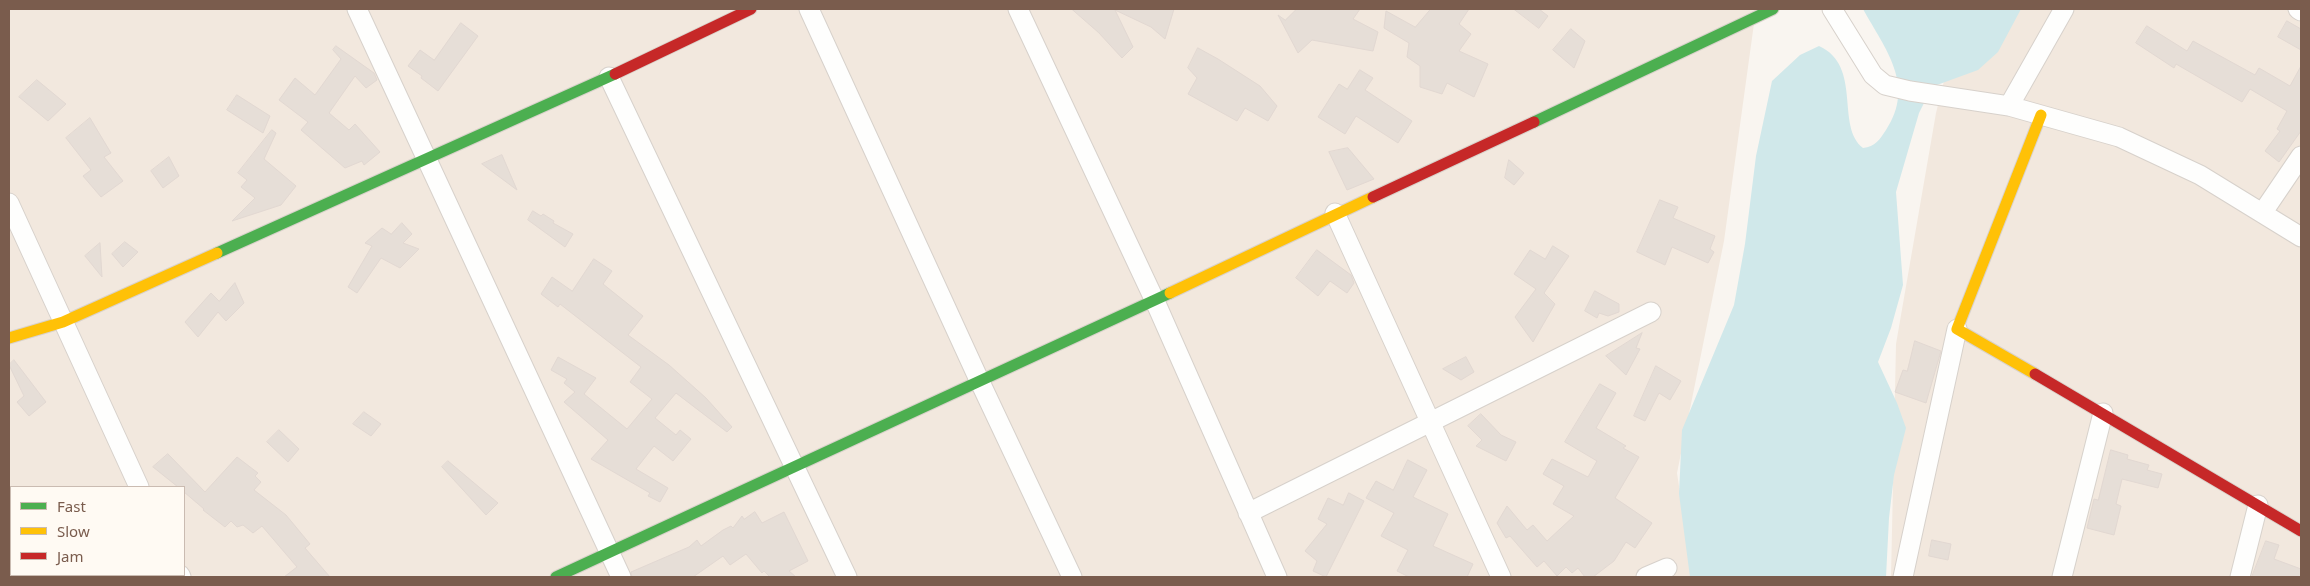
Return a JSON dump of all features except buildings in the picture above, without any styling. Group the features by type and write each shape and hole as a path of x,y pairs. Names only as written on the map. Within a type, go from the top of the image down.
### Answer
{"street":[{"path":"357,9 621,577"},
{"path":"9,338 63,322 609,77 751,9"},
{"path":"809,9 980,382 1072,577"},
{"path":"1018,9 1154,299 1277,577"},
{"path":"556,577 610,554 980,382 1335,213 1774,9"},
{"path":"1832,9 1874,76 1885,84 1910,91 2009,106 2119,137 2200,175 2301,237"},
{"path":"2009,106 2064,9"},
{"path":"609,77 847,577"},
{"path":"1903,577 1957,330 2041,115"},
{"path":"2263,212 2301,156"},
{"path":"9,203 140,486"},
{"path":"1335,213 1501,577"},
{"path":"1248,513 1651,312"},
{"path":"1957,330 2103,413 2301,532"},
{"path":"2062,577 2103,413"},
{"path":"2240,577 2258,505"},
{"path":"1646,577 1667,568"}],"shaded area":[{"path":"9,9 1756,9 1724,241 1677,473 1693,577 9,577"},
{"path":"1962,9 2301,9 2301,577 1891,577 1896,344 1936,113"}],"water":[{"path":"1863,9 2021,9 1998,52 1978,70 1937,85 1926,99 1919,113 1896,192 1903,285 1891,328 1878,362 1906,428 1894,475 1889,518 1886,577 1690,577 1679,494 1682,430 1734,305 1745,244 1756,156 1772,81 1800,55 1819,46 1832,55 1840,67 1845,81 1850,126 1855,138 1863,148 1874,144 1884,133 1895,114 1898,82 1888,53"}],"traffic: fast":[{"path":"1534,122 1773,9"},
{"path":"217,253 615,74"},
{"path":"556,577 1170,293"}],"traffic: slow":[{"path":"2035,374 1957,329 2041,115"},
{"path":"1170,293 1373,197"},
{"path":"9,338 63,322 217,253"}],"traffic: jam":[{"path":"615,74 751,9"},
{"path":"1373,197 1534,122"},
{"path":"2035,374 2301,531"}]}
